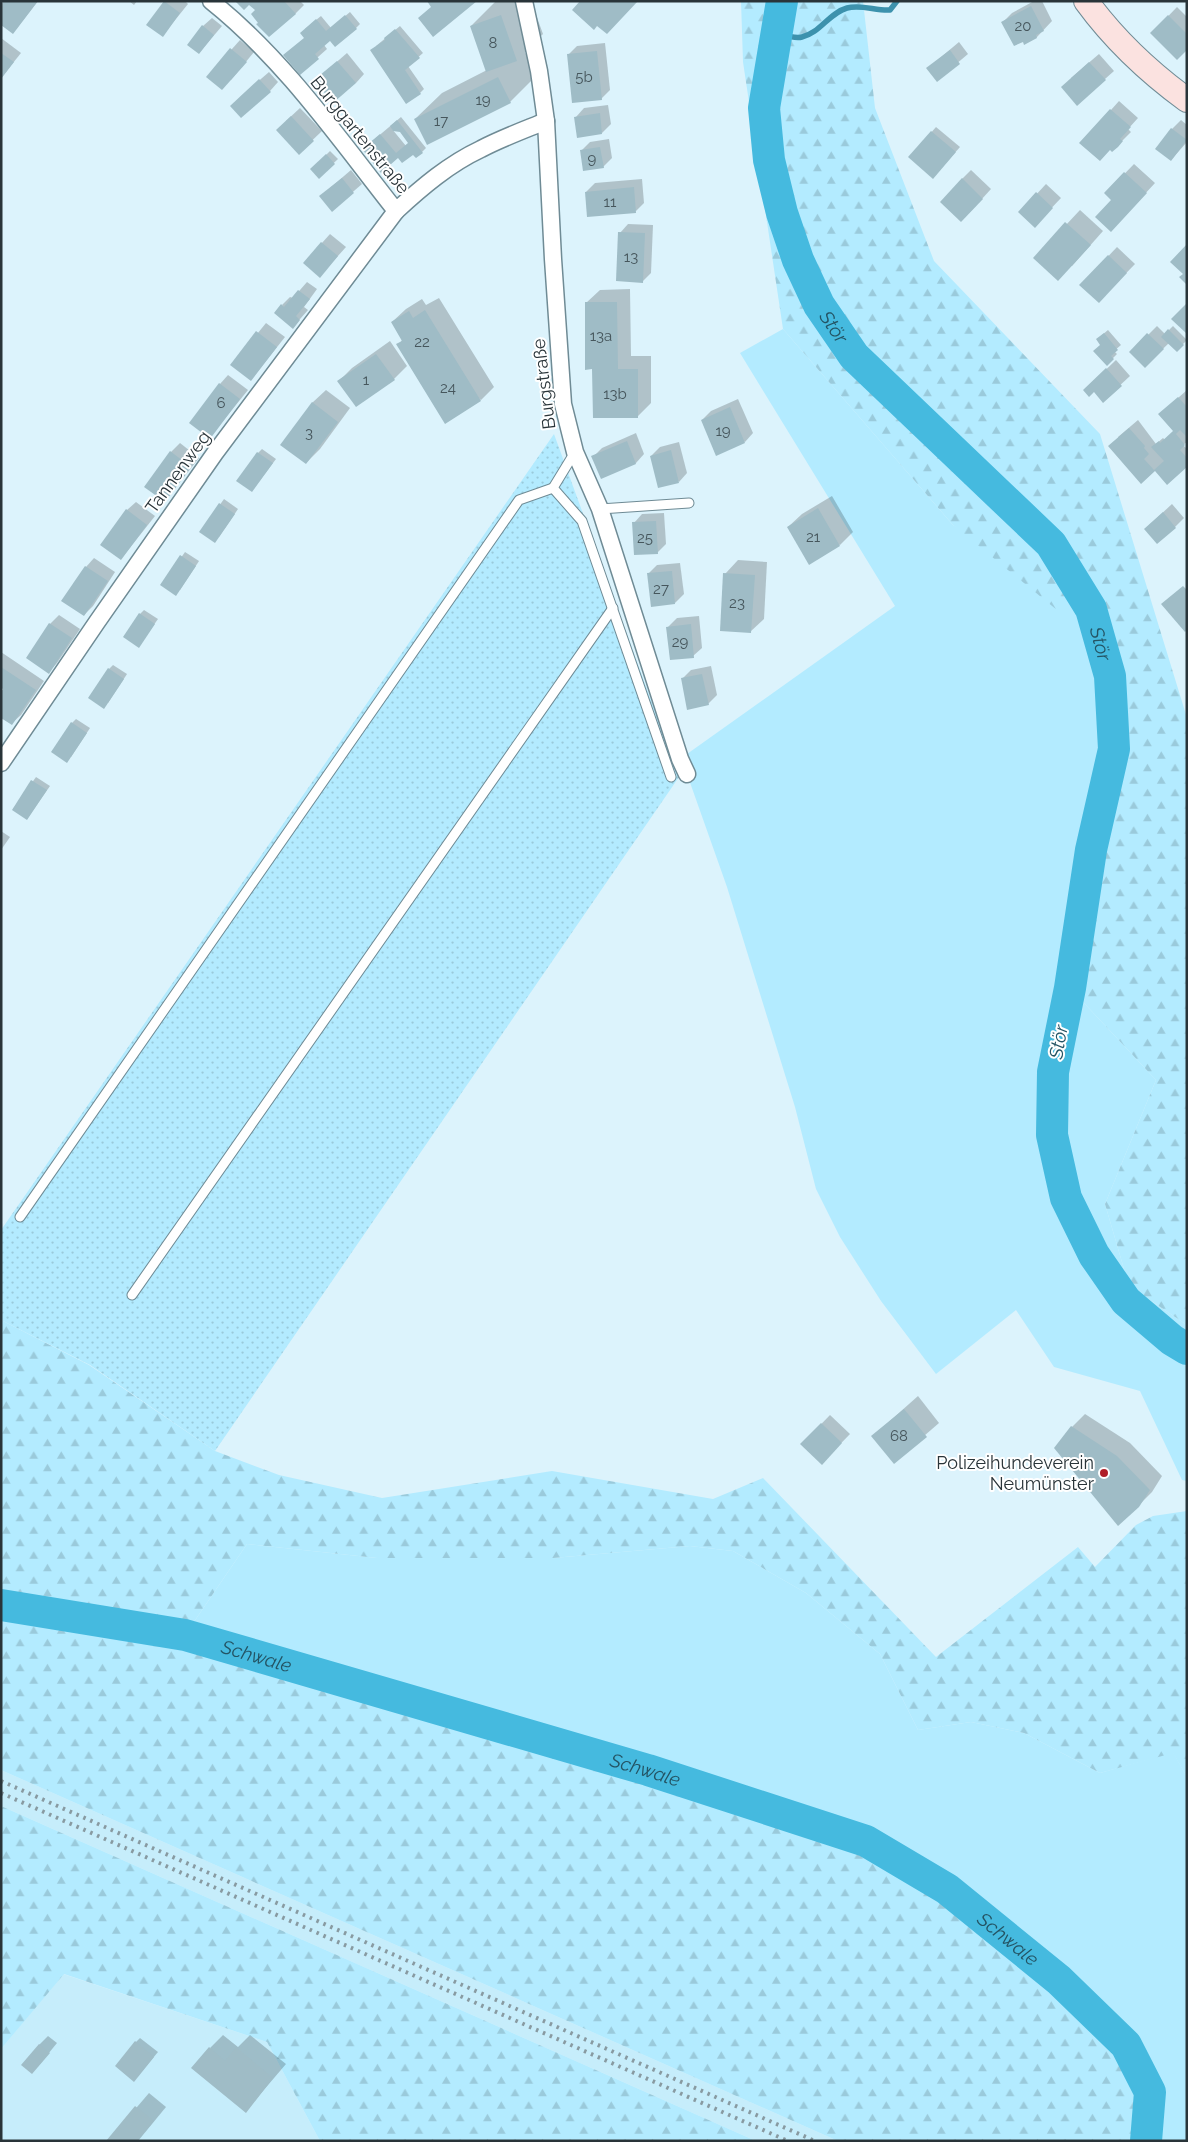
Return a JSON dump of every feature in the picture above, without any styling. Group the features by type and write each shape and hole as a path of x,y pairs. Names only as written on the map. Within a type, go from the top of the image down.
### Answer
{"street":[{"name":"Burggartenstraße","path":"211,1 264,50 304,96 396,211 437,176 480,149 546,121"},
{"name":"Burgstraße","path":"524,1 539,71 546,121 563,404 575,452 600,509 680,759 679,776"},
{"path":"1086,1 1119,40 1168,86 1187,100"},
{"name":"Tannenweg","path":"1,763 216,453 396,211"}],"lane":[{"path":"20,1216 518,500 552,488 575,452"},
{"path":"552,488 582,520 613,608 679,776"},
{"path":"600,509 689,503"},
{"path":"132,1295 613,608"}],"shaded area":[{"path":"1,1770 838,2141 756,2141 1,1806"},
{"path":"63,1974 267,2042 320,2141 1,2141 1,2049"}],"green space":[{"path":"741,1 863,1 875,108 934,261 1100,434 1187,718 1187,1325 1129,1286 1105,1204 1156,1080 1070,988 1114,749 1110,676 1091,610 1057,610 953,525 783,329 743,62"},
{"path":"783,329 953,525 1091,609 1110,676 1114,749 1091,850 1070,988 1156,1080 1105,1204 1129,1286 1187,1325 1187,1481 1182,1480 1140,1391 1054,1367 1016,1310 936,1374 881,1301 840,1237 816,1189 795,1107 727,887 680,759 895,606 740,353"},
{"path":"554,434 679,777 215,1451 90,1365 1,1320 1,1230"},
{"path":"1,1320 89,1365 215,1451 279,1475 382,1498 552,1471 713,1499 763,1478 936,1657 1078,1547 1095,1567 1136,1525 1153,1516 1187,1511 1187,1777 1173,1753 1100,1773 1024,1733 971,1722 918,1730 880,1654 806,1593 733,1551 690,1546 553,1558 377,1558 247,1544 185,1635 648,1770 866,1841 947,1889 1059,1980 1126,2045 1150,2092 1146,2141 838,2141 1,1770"},
{"path":"247,1544 377,1558 553,1558 690,1546 733,1551 806,1593 880,1654 918,1730 971,1722 1024,1733 1100,1773 1173,1752 1187,1777 1187,2141 1146,2141 1150,2092 1126,2045 1059,1980 947,1889 866,1841 185,1635"},
{"path":"1,1806 756,2141 320,2141 267,2042 64,1974 1,2049"}],"building":[{"path":"3,1 38,1 13,34 1,25"},
{"path":"164,1 180,13 163,37 146,25"},
{"path":"235,1 284,1 296,14 269,37 256,24 258,23 251,14 255,10 249,5 244,10"},
{"path":"427,1 477,1 433,37 418,18 431,7"},
{"path":"580,1 638,1 607,34 597,26 594,30 572,10"},
{"path":"1031,6 1044,31 1036,35 1037,38 1024,45 1023,42 1014,46 1001,22"},
{"path":"345,15 357,29 335,47 330,41 315,54 319,59 300,75 283,55 304,38 300,33 316,19 326,31"},
{"path":"501,15 517,61 486,72 470,26"},
{"path":"1168,15 1187,34 1187,50 1177,60 1150,33"},
{"path":"202,25 214,35 199,54 187,45"},
{"path":"395,29 420,58 405,70 421,94 406,104 370,50 385,40 384,38"},
{"path":"230,48 247,62 222,90 206,77"},
{"path":"950,50 960,64 937,82 926,68"},
{"path":"597,51 602,100 572,103 567,54"},
{"path":"1,53 14,62 1,79"},
{"path":"337,61 356,83 333,103 314,80"},
{"path":"1089,62 1106,80 1077,106 1061,87"},
{"path":"498,77 511,103 427,145 414,119"},
{"path":"259,79 271,92 241,118 230,106"},
{"path":"1110,109 1131,127 1120,139 1123,141 1118,147 1112,152 1110,150 1100,161 1079,143"},
{"path":"600,113 602,134 577,138 574,117"},
{"path":"291,116 314,141 299,155 276,130"},
{"path":"397,120 423,153 416,158 413,155 402,163 398,158 381,173 362,149 380,134 396,153 408,143 400,132 393,131 390,126"},
{"path":"1171,128 1187,140 1171,161 1155,149"},
{"path":"931,131 956,152 933,179 908,157"},
{"path":"600,147 604,168 583,171 580,150"},
{"path":"326,154 335,164 319,179 310,169"},
{"path":"1124,172 1147,193 1111,232 1095,217 1111,200 1104,193"},
{"path":"342,178 354,193 332,212 319,196"},
{"path":"962,178 983,199 961,222 940,202"},
{"path":"634,187 636,213 587,217 585,192"},
{"path":"1036,192 1053,208 1035,228 1018,212"},
{"path":"1065,222 1091,245 1058,281 1033,258"},
{"path":"618,232 645,233 643,283 616,281"},
{"path":"321,242 338,256 320,278 303,263"},
{"path":"1187,244 1187,285 1179,277 1183,274 1170,262"},
{"path":"1108,255 1127,273 1099,303 1079,285"},
{"path":"298,290 310,299 296,316 300,320 293,329 274,313 281,304 284,307"},
{"path":"585,302 617,302 618,369 638,369 638,418 593,418 592,369 585,370"},
{"path":"1187,303 1187,334 1171,319"},
{"path":"425,310 481,401 445,424 396,344 402,341 391,322 409,311 413,318"},
{"path":"1168,329 1184,345 1177,352 1161,337"},
{"path":"256,331 277,347 251,381 230,365"},
{"path":"1104,333 1118,350 1111,356 1114,359 1107,366 1093,351 1100,345 1096,339"},
{"path":"1147,333 1164,349 1145,368 1129,352"},
{"path":"376,354 395,380 356,407 337,381"},
{"path":"1106,368 1122,386 1103,403 1094,392 1089,397 1083,390"},
{"path":"219,383 240,399 210,439 189,423"},
{"path":"1178,397 1187,407 1187,437 1180,430 1176,434 1185,445 1180,450 1187,458 1187,467 1167,485 1155,471 1141,484 1108,446 1129,428 1145,446 1144,448 1149,454 1144,459 1154,470 1164,461 1151,447 1159,441 1160,443 1173,431 1158,414"},
{"path":"312,402 338,422 306,464 280,445"},
{"path":"730,407 745,443 716,456 701,420"},
{"path":"627,441 636,464 601,479 591,456"},
{"path":"671,450 679,483 658,488 650,456"},
{"path":"170,451 191,467 165,502 144,487"},
{"path":"257,452 273,463 252,492 236,481"},
{"path":"219,503 235,514 215,543 199,532"},
{"path":"818,508 840,546 809,565 787,527"},
{"path":"126,509 147,525 121,560 100,545"},
{"path":"1163,512 1176,528 1157,544 1144,529"},
{"path":"656,521 658,554 634,555 632,522"},
{"path":"180,555 196,566 176,596 160,585"},
{"path":"85,566 108,581 84,616 61,601"},
{"path":"672,571 675,604 651,607 647,573"},
{"path":"723,573 755,575 751,633 720,631"},
{"path":"1183,586 1187,590 1187,630 1185,632 1161,604"},
{"path":"139,613 155,624 139,648 123,637"},
{"path":"49,623 72,638 49,674 26,658"},
{"path":"691,624 694,658 670,660 666,627"},
{"path":"1,667 36,690 12,725 1,718 1,692 3,689 1,688"},
{"path":"108,668 124,679 104,709 88,698"},
{"path":"702,674 709,705 687,710 681,678"},
{"path":"71,722 87,733 67,763 51,752"},
{"path":"31,780 47,790 27,820 12,810"},
{"path":"904,1409 927,1437 894,1464 871,1436"},
{"path":"821,1423 842,1443 822,1465 800,1444"},
{"name":"Polizeihundeverein Neumünster","path":"1071,1426 1117,1456 1150,1490 1139,1507 1118,1526 1054,1448"},
{"path":"135,2041 154,2057 134,2082 115,2066"},
{"path":"39,2044 50,2053 32,2074 21,2065"},
{"path":"209,2047 225,2061 236,2047 273,2078 246,2113 191,2068"},
{"path":"135,2106 154,2121 137,2141 106,2141"}],"waterway":[{"name":"Stör","path":"782,1 764,108 769,160 782,213 798,260 819,305 854,356 1051,544 1091,609 1110,676 1114,749 1091,850 1070,988 1053,1072 1052,1135 1066,1198 1094,1255 1126,1301 1172,1340 1187,1349"},
{"path":"776,33 792,37 802,37 808,35 835,14 847,8 858,7 890,10 897,1"},
{"name":"Schwale","path":"1,1605 185,1635 648,1770 866,1841 947,1889 1059,1980 1126,2045 1150,2092 1146,2141"}],"railway":[{"path":"1,1781 815,2141"},
{"path":"1,1793 788,2141"}],"place":[{"name":"Polizeihundeverein Neumünster","path":"1104,1473"}]}
